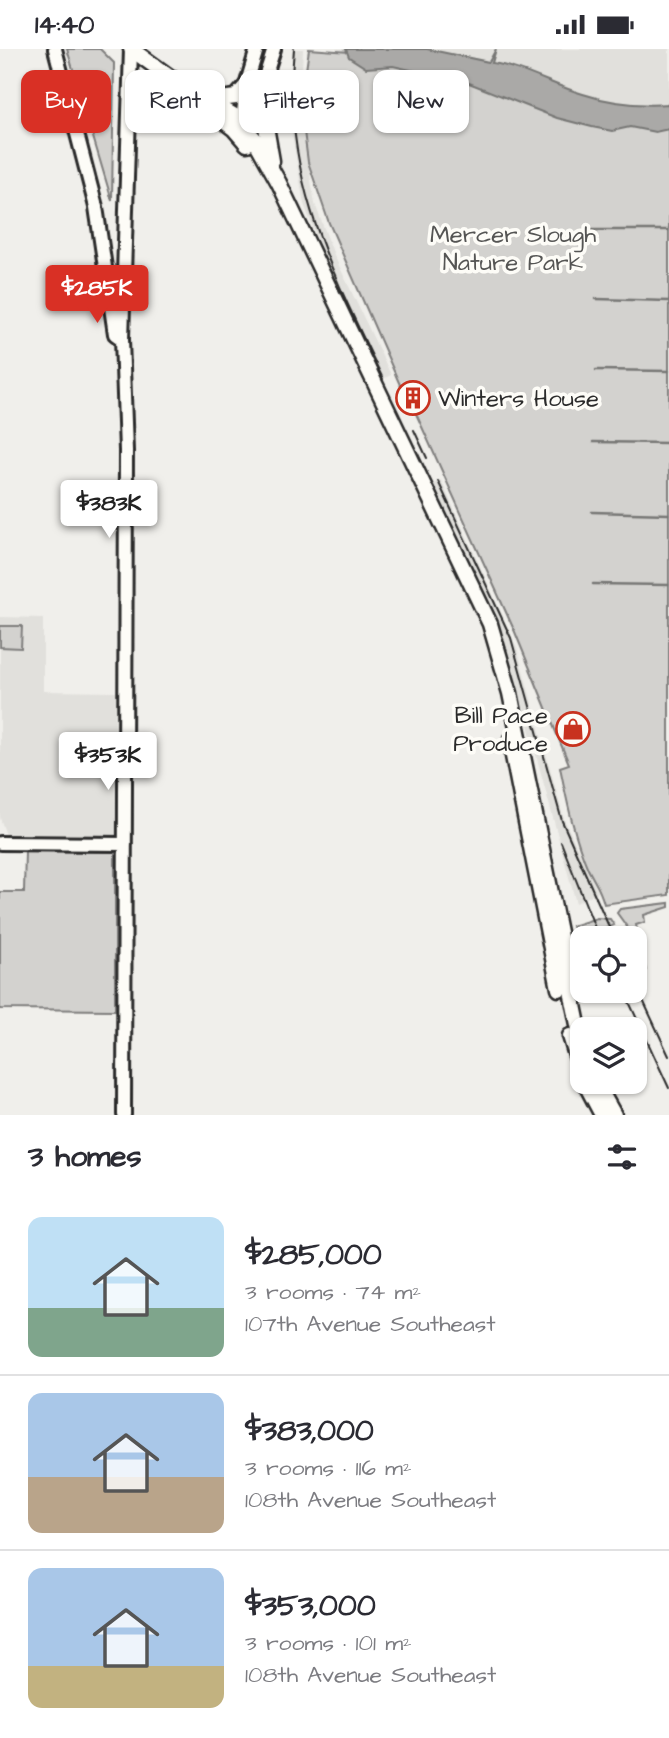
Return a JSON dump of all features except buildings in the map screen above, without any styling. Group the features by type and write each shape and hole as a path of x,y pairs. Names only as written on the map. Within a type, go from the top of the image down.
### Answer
{"main road":[{"path":"131,49 160,70"},
{"path":"225,114 239,127"},
{"path":"243,133 482,627 501,696 570,1032"},
{"path":"244,133 279,183 490,624 510,693 577,1017"},
{"path":"267,133 279,183"},
{"path":"540,891 557,918"},
{"path":"591,1094 602,1115"},
{"path":"602,1094 614,1115"}],"street":[{"path":"55,49 86,159 115,334 122,339"},
{"path":"124,1115 126,451 122,339 131,49"},
{"path":"251,70 257,49"},
{"path":"268,70 274,49"},
{"path":"0,843 125,844"}],"shaded area":[{"path":"292,49 303,49 302,70 292,70"},
{"path":"334,49 669,49 669,116 469,76 469,70 439,70"},
{"path":"346,49 427,49 489,62 496,49 492,63 583,94 626,103 669,104 669,129 655,132 630,127 612,131 592,127 557,118 469,83 469,70 411,70 393,66 366,68 349,57"},
{"path":"292,133 303,133 315,204 334,255 391,375 381,380 330,273 304,204"},
{"path":"441,480 517,648 564,819 598,892 576,903 512,666 491,610 432,485"},
{"path":"0,617 43,618 43,691 116,692 115,836 6,835 0,818"}],"green space":[{"path":"67,49 100,49 114,63 112,201 92,133 111,133 111,70 73,70"},
{"name":"Mercer Slough Nature Park","path":"309,49 404,56 466,70 373,70 373,133 469,133 469,71 669,116 669,895 604,904 588,869 575,832 560,767 569,764 515,632 403,385 400,385 329,223 308,162 304,133 359,133 359,70 306,70"},
{"path":"0,626 22,626 21,648 0,647"},
{"path":"25,851 115,852 115,1010 0,1009 0,892 24,892"},
{"path":"669,903 669,907 644,915 645,922 636,926 626,926 617,913 620,909"},
{"path":"597,918 610,919 614,925 612,926 572,926"}],"waterway":[{"path":"589,230 669,230"},
{"path":"596,299 669,301"},
{"path":"596,370 669,371"},
{"path":"593,442 669,443"},
{"path":"592,512 669,514"},
{"path":"593,584 669,585"}],"tram line":[{"path":"294,49 292,95 295,138 303,180 329,260 383,379"},
{"path":"414,430 427,458"},
{"path":"438,481 511,638 562,821 609,926"},
{"path":"561,842 594,926"},
{"path":"630,1003 669,1088"},
{"path":"644,1003 669,1056"}],"place":[{"name":"Winters House","path":"413,398"},
{"name":"Bill Pace Produce","path":"573,729"}]}
